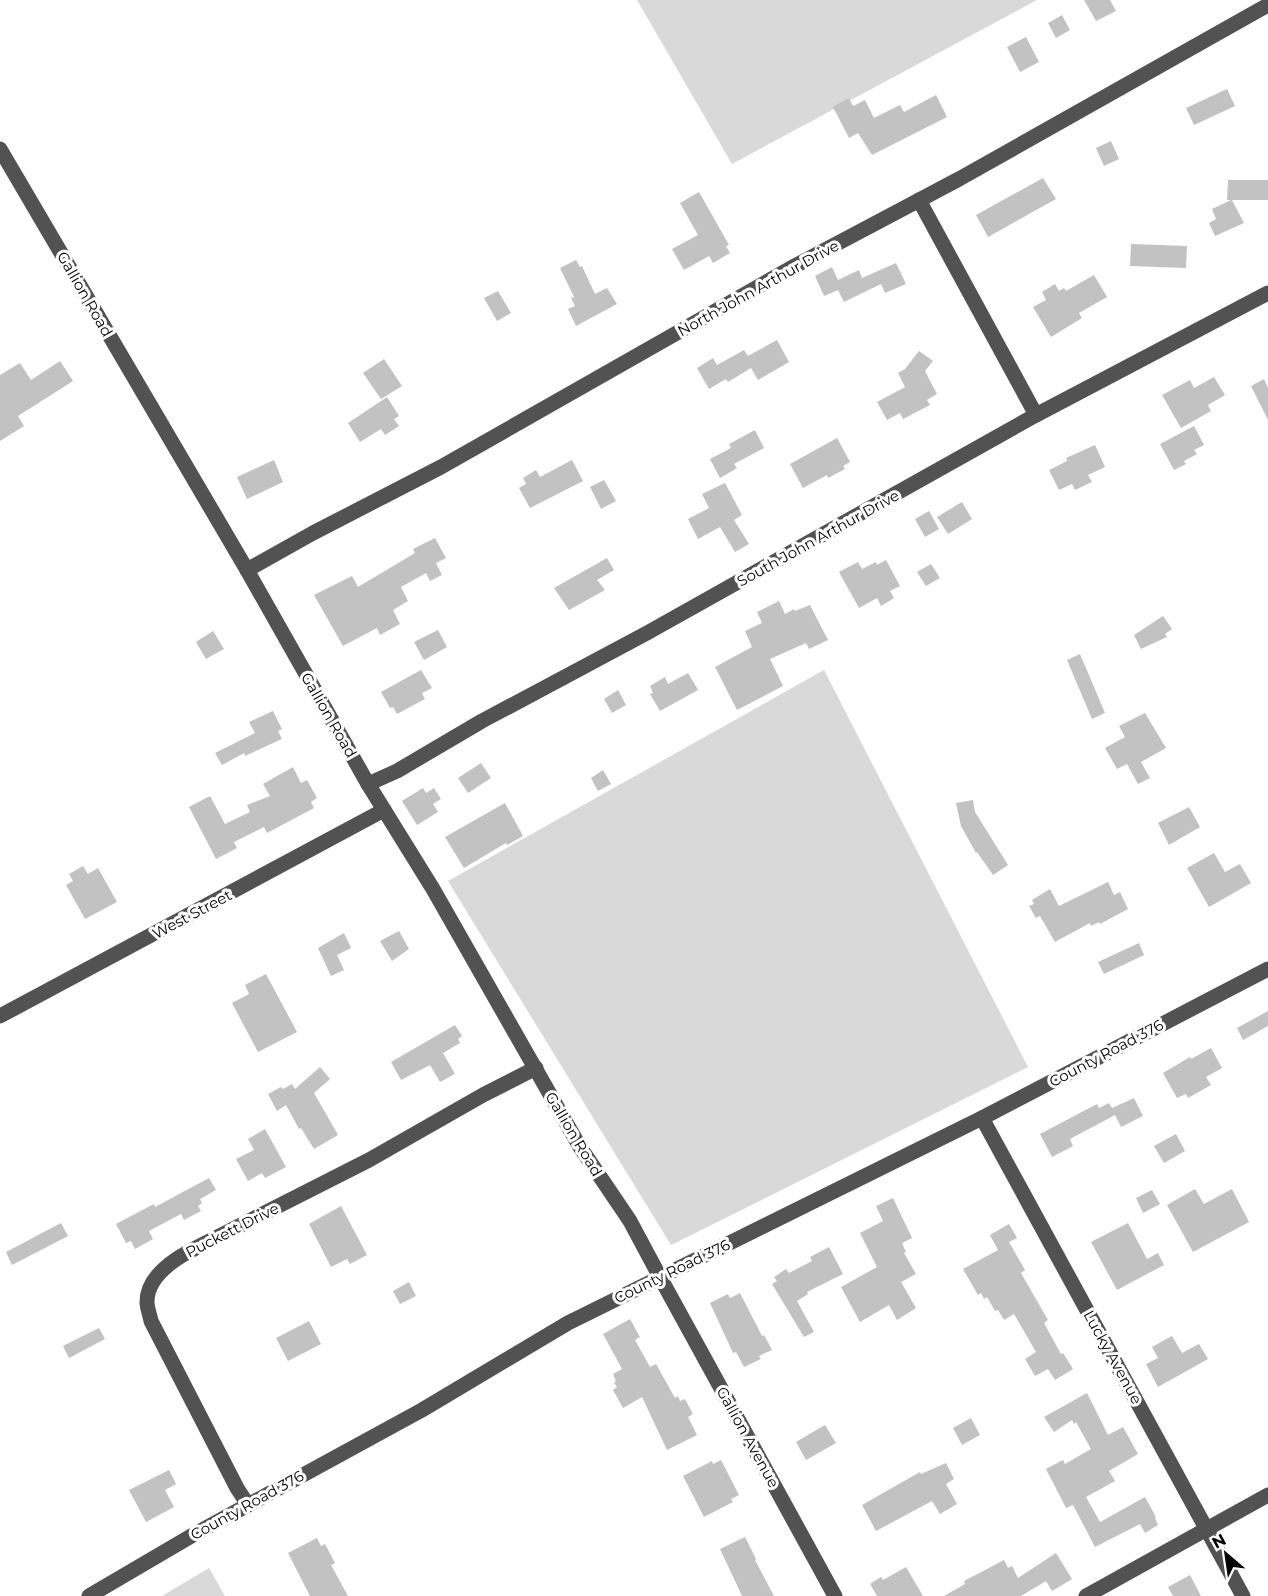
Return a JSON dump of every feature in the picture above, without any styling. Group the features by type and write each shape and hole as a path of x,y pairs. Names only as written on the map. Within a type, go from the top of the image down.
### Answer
{"street":[{"name":"North John Arthur Drive","path":"247,570 441,466 791,268 919,200 1268,5"},
{"name":"Gallion Road","path":"0,148 247,570 368,784 433,889 580,1147 630,1221 661,1279"},
{"path":"919,200 1036,415"},
{"name":"South John Arthur Drive","path":"368,784 397,771 482,721 637,639 1036,415 1268,293"},
{"name":"West Street","path":"0,1016 384,810"},
{"name":"County Road 376","path":"89,1596 193,1535 422,1410 568,1323 661,1279 783,1215 981,1118 1268,969"},
{"name":"Puckett Drive","path":"248,1505 237,1488 151,1321 147,1301 154,1280 168,1265 188,1252 369,1160 483,1095 536,1068"},
{"name":"Lucky Avenue","path":"981,1118 1243,1596"},
{"name":"Gallion Avenue","path":"661,1279 835,1596"},
{"path":"1086,1596 1268,1495"}],"shaded area":[{"path":"637,0 1037,0 732,164"},
{"path":"824,670 1028,1067 671,1245 448,881"},
{"path":"209,1568 225,1596 162,1596"}],"building":[{"path":"1084,0 1110,0 1116,11 1096,21"},
{"path":"1062,15 1070,30 1056,38 1048,23"},
{"path":"1026,37 1039,62 1020,72 1007,47"},
{"path":"1227,89 1235,106 1194,125 1186,108"},
{"path":"936,95 947,117 872,155 858,133 849,138 833,107 849,98 853,106 865,100 874,118 900,105 904,112"},
{"path":"1111,141 1119,159 1104,166 1096,148"},
{"path":"1043,178 1056,199 988,237 976,215"},
{"path":"1228,180 1268,180 1268,200 1232,200 1244,223 1215,236 1209,223 1216,219 1212,209 1231,200 1227,200"},
{"path":"699,192 729,245 726,246 730,253 713,263 709,256 684,270 672,249 698,235 680,203"},
{"path":"1131,244 1187,246 1186,268 1130,266"},
{"path":"576,260 580,267 582,266 595,294 607,288 617,304 576,326 568,309 575,306 571,298 574,297 560,268"},
{"path":"896,263 906,284 885,293 881,284 844,302 838,290 824,296 815,276 832,267 838,280 859,270 862,278"},
{"path":"1094,275 1107,297 1079,313 1082,318 1051,337 1033,307 1046,300 1042,292 1055,284 1059,291 1064,288 1066,291"},
{"path":"498,291 511,313 497,321 484,298"},
{"path":"777,340 789,362 758,380 751,368 728,382 726,379 709,389 697,368 713,358 717,365 744,350 748,356"},
{"path":"919,351 933,361 925,371 937,394 927,400 930,405 903,419 900,413 887,420 877,402 905,387 898,373 905,369"},
{"path":"384,359 402,386 381,399 363,373"},
{"path":"60,361 73,381 18,416 24,426 0,441 0,375 20,363 31,380"},
{"path":"1214,377 1225,395 1208,405 1211,411 1181,428 1162,395 1190,380 1194,388"},
{"path":"1264,379 1268,388 1268,420 1251,386"},
{"path":"387,397 399,416 394,419 399,426 385,435 381,429 360,442 348,423"},
{"path":"1194,426 1204,445 1194,450 1197,454 1184,461 1186,464 1174,470 1160,444"},
{"path":"755,430 764,448 734,464 737,468 720,478 710,459 731,448 729,444"},
{"path":"837,438 850,462 843,466 845,469 828,478 827,475 803,488 790,464"},
{"path":"1095,445 1105,467 1088,475 1092,482 1075,490 1072,484 1059,490 1049,470 1067,461 1066,458"},
{"path":"274,460 283,482 247,499 237,477"},
{"path":"572,460 583,481 530,508 519,488 526,484 523,478 536,470 540,477"},
{"path":"604,480 616,501 601,509 590,487"},
{"path":"725,483 742,515 734,520 749,544 735,552 720,527 698,539 688,519 709,508 702,494"},
{"path":"962,502 972,519 948,534 937,517"},
{"path":"929,511 939,529 925,537 915,519"},
{"path":"435,538 446,558 436,563 442,575 430,581 426,573 401,587 408,601 393,610 400,624 380,635 377,628 343,646 314,595 352,576 358,587 415,553 413,549"},
{"path":"607,558 614,570 597,580 605,590 569,610 554,588"},
{"path":"886,560 900,586 890,591 894,598 881,606 877,598 859,608 839,572 858,562 862,569"},
{"path":"931,564 940,578 926,586 917,572"},
{"path":"779,601 785,614 810,605 828,640 809,649 806,643 770,659 783,686 737,710 715,667 752,647 745,631 762,623 757,612"},
{"path":"1163,616 1172,629 1165,634 1167,637 1141,649 1134,635"},
{"path":"438,630 447,647 424,660 414,642"},
{"path":"213,631 224,649 206,659 196,642"},
{"path":"1080,654 1105,713 1092,719 1067,660"},
{"path":"421,670 432,688 422,693 425,699 397,714 393,707 390,708 381,692"},
{"path":"688,673 698,690 660,711 650,694 653,693 650,686 665,677 668,684"},
{"path":"618,690 626,705 612,713 604,699"},
{"path":"273,711 282,729 278,731 282,739 245,756 244,753 222,765 215,753 255,733 249,722"},
{"path":"1145,713 1166,748 1141,762 1150,778 1138,784 1127,764 1117,769 1105,748 1125,737 1119,726"},
{"path":"481,763 491,778 468,793 458,778"},
{"path":"293,767 301,783 307,780 317,798 311,802 314,808 267,833 264,827 234,842 237,848 216,859 189,807 210,796 225,824 250,812 247,805 270,796 263,784"},
{"path":"603,770 611,784 598,791 591,778"},
{"path":"423,788 426,793 434,788 441,799 433,804 438,812 417,825 402,801"},
{"path":"973,800 975,812 1008,865 993,875 976,853 961,826 956,803"},
{"path":"505,803 523,836 507,845 506,843 464,868 445,837"},
{"path":"1189,807 1200,827 1169,845 1158,823"},
{"path":"1214,853 1225,872 1240,864 1251,883 1209,907 1187,868"},
{"path":"83,866 88,874 98,868 117,902 85,919 66,885 73,881 69,874"},
{"path":"1108,882 1114,895 1120,892 1128,909 1100,924 1099,922 1091,926 1090,923 1055,942 1040,916 1036,918 1029,906 1034,904 1032,900 1050,889 1059,906"},
{"path":"399,931 409,949 392,961 380,941"},
{"path":"344,933 351,948 337,955 344,970 331,976 318,948"},
{"path":"1139,943 1144,955 1104,974 1098,962"},
{"path":"266,974 297,1032 258,1052 232,1003 249,994 245,985"},
{"path":"1268,1011 1268,1026 1243,1040 1237,1028"},
{"path":"455,1025 462,1036 458,1039 460,1043 443,1053 455,1074 440,1082 430,1065 401,1080 391,1062"},
{"path":"1211,1048 1222,1068 1206,1077 1211,1085 1188,1098 1186,1094 1177,1098 1163,1073"},
{"path":"320,1067 330,1079 314,1093 338,1135 314,1149 301,1128 299,1129 286,1105 277,1111 268,1094 292,1084 295,1089"},
{"path":"1134,1098 1143,1116 1121,1127 1115,1115 1070,1139 1073,1146 1052,1157 1040,1134 1097,1104 1099,1108 1109,1103 1112,1108"},
{"path":"265,1129 286,1167 265,1178 262,1173 248,1181 236,1159 254,1150 248,1139"},
{"path":"1176,1134 1185,1151 1164,1163 1154,1146"},
{"path":"209,1178 216,1190 200,1199 202,1203 198,1206 201,1211 184,1220 181,1214 149,1231 153,1239 135,1249 131,1241 126,1243 116,1224 154,1204 155,1207"},
{"path":"1195,1189 1204,1204 1232,1189 1249,1222 1193,1252 1167,1205"},
{"path":"1152,1190 1160,1204 1143,1213 1136,1198"},
{"path":"893,1198 912,1238 902,1243 906,1252 904,1253 916,1274 901,1282 916,1308 897,1320 889,1305 860,1322 841,1287 877,1267 860,1233 883,1221 876,1206"},
{"path":"341,1206 367,1255 350,1264 347,1259 331,1267 309,1224"},
{"path":"61,1223 68,1236 12,1265 6,1252"},
{"path":"1128,1223 1147,1259 1158,1253 1164,1265 1117,1290 1091,1242"},
{"path":"1009,1224 1017,1238 1009,1242 1025,1270 1021,1273 1048,1320 1044,1323 1061,1354 1063,1353 1073,1369 1055,1380 1048,1369 1035,1376 1025,1359 1036,1352 1014,1314 1004,1320 998,1310 995,1311 987,1297 984,1299 981,1293 978,1295 963,1269 998,1250 990,1235"},
{"path":"829,1247 843,1274 807,1292 808,1294 797,1301 814,1332 804,1337 772,1284 777,1281 774,1277 786,1269 789,1273 812,1261 810,1257"},
{"path":"409,1282 416,1296 400,1304 393,1291"},
{"path":"740,1293 762,1336 764,1335 772,1350 759,1356 761,1359 744,1367 736,1352 733,1353 710,1303 728,1294 730,1298"},
{"path":"630,1319 640,1337 635,1340 650,1367 656,1364 675,1398 678,1396 680,1401 685,1399 693,1414 688,1417 697,1435 667,1450 642,1397 623,1408 613,1390 617,1387 613,1374 622,1369 603,1334"},
{"path":"309,1321 321,1344 288,1361 276,1338"},
{"path":"99,1328 105,1339 69,1358 63,1346"},
{"path":"1172,1336 1182,1353 1199,1344 1208,1359 1158,1387 1146,1364 1158,1358 1152,1347"},
{"path":"1087,1393 1108,1435 1123,1427 1138,1454 1109,1471 1115,1481 1086,1497 1100,1522 1145,1497 1158,1525 1145,1533 1140,1524 1095,1547 1073,1505 1066,1508 1046,1469 1063,1460 1065,1464 1091,1449 1076,1422 1074,1424 1072,1420 1054,1432 1044,1417"},
{"path":"971,1418 980,1435 962,1445 953,1428"},
{"path":"825,1425 836,1443 806,1460 796,1442"},
{"path":"721,1460 739,1495 731,1499 733,1502 704,1517 683,1476 712,1461 713,1464"},
{"path":"946,1463 954,1479 946,1484 957,1504 940,1514 932,1501 876,1531 862,1505 920,1472 921,1474"},
{"path":"169,1470 176,1484 165,1490 174,1507 146,1522 129,1490"},
{"path":"745,1537 774,1596 742,1596 720,1549"},
{"path":"317,1538 321,1546 325,1544 335,1563 331,1565 348,1596 310,1596 288,1553"},
{"path":"1056,1553 1072,1579 1052,1591 1046,1581 1021,1596 944,1596 965,1584 964,1581 1004,1560 1008,1568 1012,1566 1018,1578"},
{"path":"906,1567 923,1596 877,1596 870,1584 881,1577 883,1580"},
{"path":"1190,1575 1201,1596 1173,1596 1168,1587"}]}
